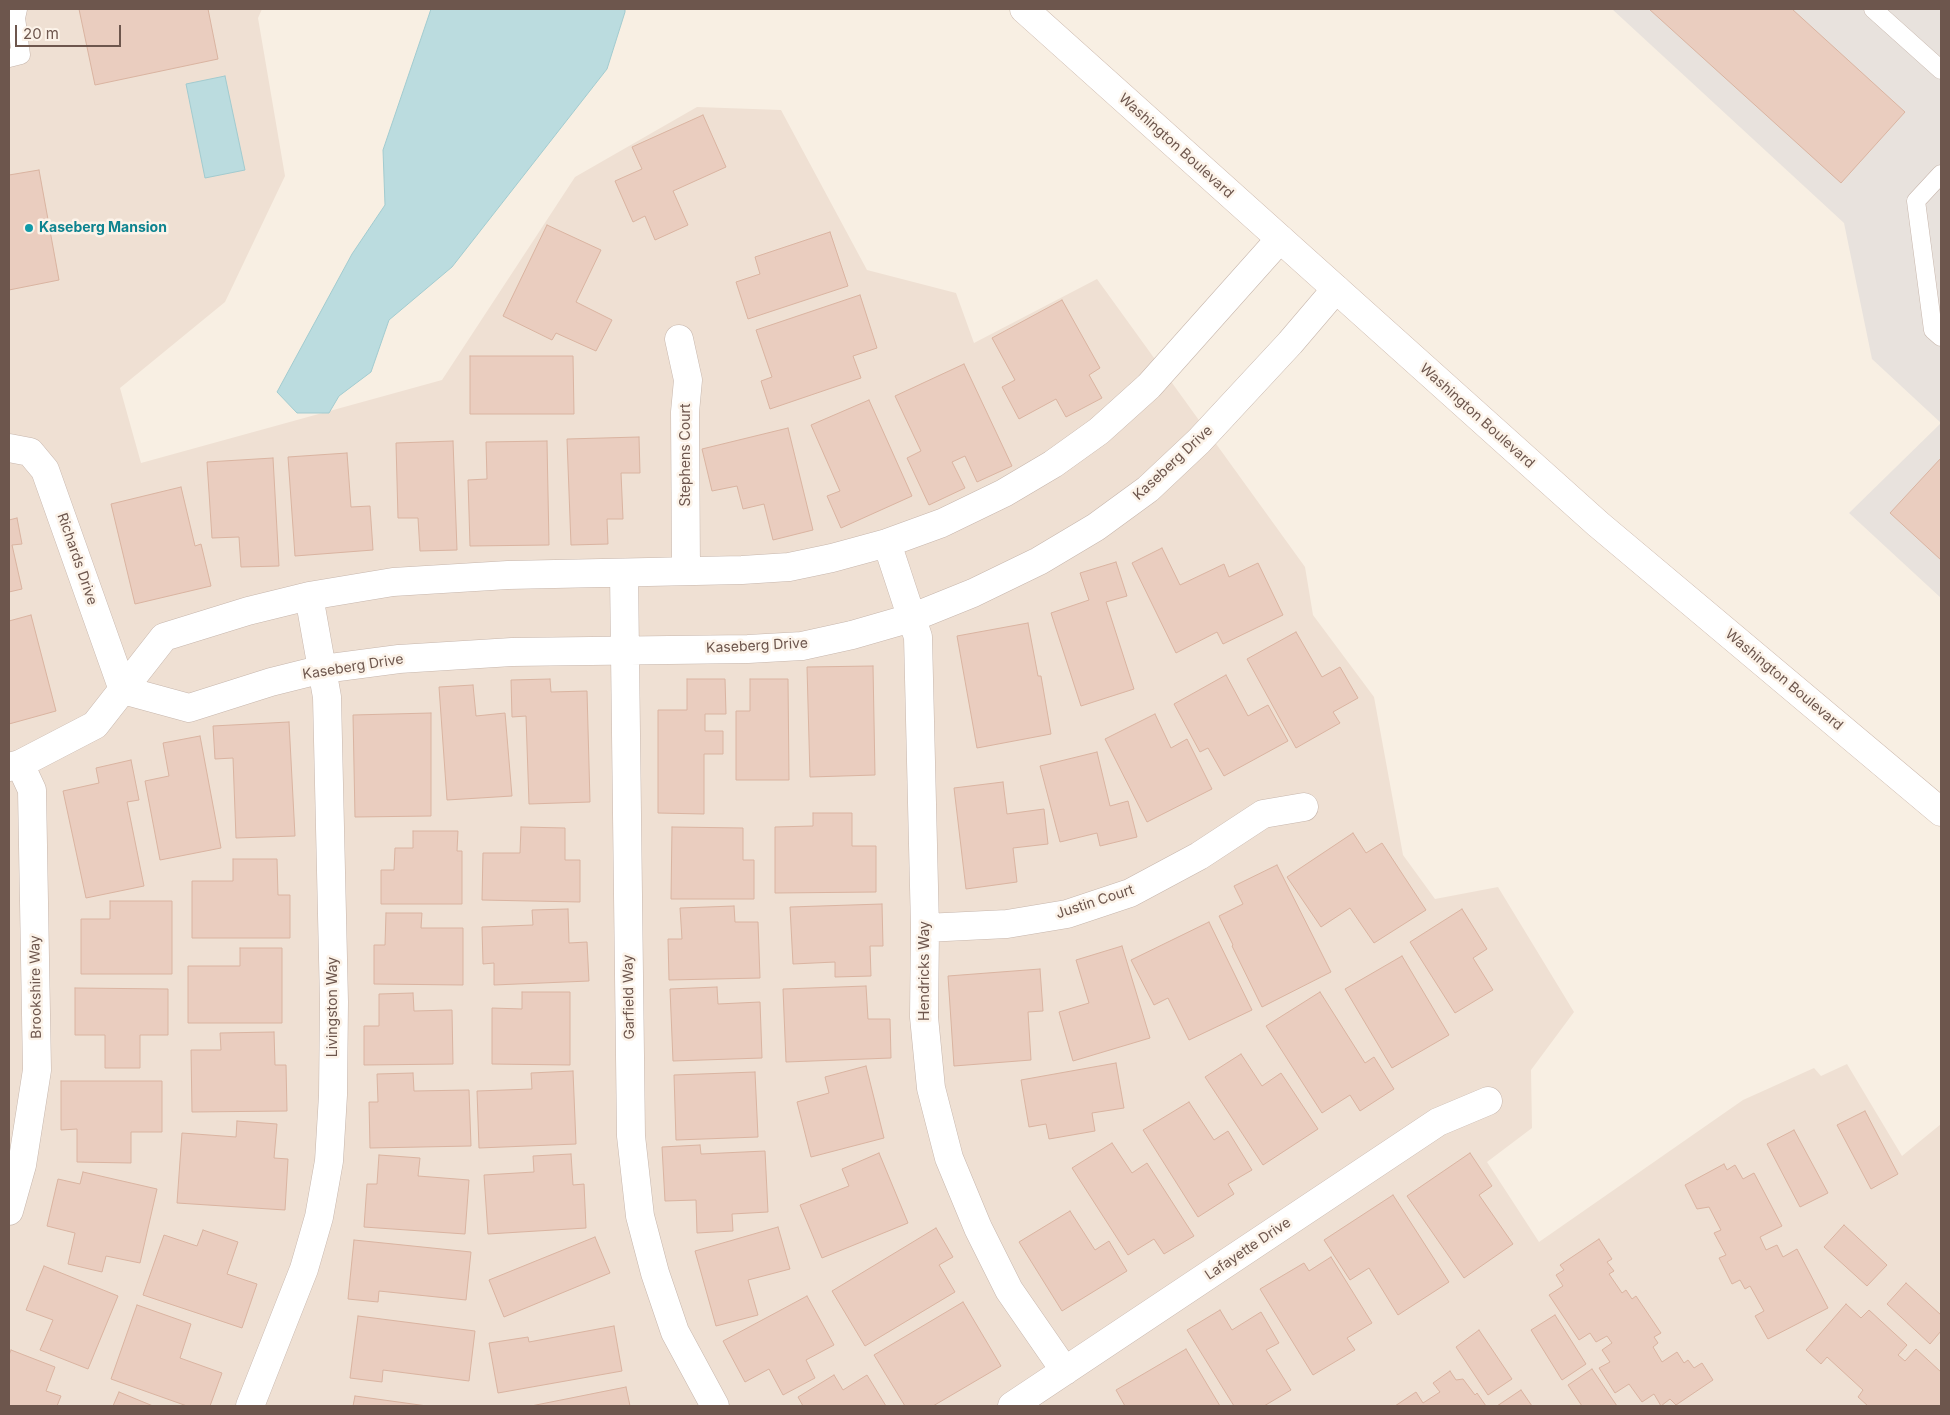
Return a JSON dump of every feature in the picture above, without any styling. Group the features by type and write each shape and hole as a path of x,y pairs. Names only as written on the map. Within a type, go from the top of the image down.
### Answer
{"street":[{"name":"Washington Boulevard","path":"1024,9 1598,524 1941,812"},
{"path":"14,766 96,724 164,637 248,611 309,596 393,582 508,575 686,572 789,567 832,558 886,543 942,523 1004,493 1053,464 1099,431 1149,386 1280,239"},
{"name":"Kaseberg Drive","path":"123,690 189,708 271,682 323,669 399,659 512,652 748,649 802,646 852,635 911,618 973,593 1039,561 1096,527 1148,489 1199,441 1290,343 1336,289"},
{"name":"Stephens Court","path":"679,339 688,380 685,412 686,572"},
{"name":"Richards Drive","path":"9,448 30,452 45,470 123,690"},
{"name":"Hendricks Way","path":"886,543 918,637 925,928 924,1017 931,1088 950,1158 978,1228 1008,1290 1065,1371"},
{"name":"Garfield Way","path":"624,573 631,1136 640,1216 654,1273 675,1332 715,1406"},
{"name":"Livingston Way","path":"250,1406 304,1269 319,1217 329,1161 333,1095 334,1002 327,697 309,596"},
{"name":"Brookshire Way","path":"9,1211 22,1165 37,1070 32,790 14,766"},
{"name":"Justin Court","path":"925,928 1007,924 1067,914 1130,893 1199,856 1263,814 1304,807"},
{"name":"Lafayette Drive","path":"1012,1406 1438,1122 1488,1101"}],"lane":[{"path":"9,58 20,55 16,18 18,9"},
{"path":"1873,9 1941,70"},
{"path":"1941,174 1916,202 1933,330 1941,337"}],"shaded area":[{"path":"9,9 262,9 258,18 285,176 225,302 120,388 141,463 442,380 575,177 697,107 781,110 867,270 956,293 974,343 1097,279 1305,567 1313,615 1374,697 1403,855 1435,899 1498,887 1574,1012 1531,1070 1532,1128 1487,1162 1539,1242 1743,1100 1814,1068 1821,1076 1847,1064 1902,1156 1941,1124 1941,1406 9,1406"},
{"path":"1612,9 1941,9 1941,423 1872,359 1844,223"},
{"path":"1941,423 1941,598 1849,513"}],"water":[{"path":"431,9 625,9 625,12 607,69 452,267 389,320 371,372 339,396 329,413 297,413 277,392 352,254 385,205 383,150"},
{"path":"225,76 245,170 205,178 186,84"}],"building":[{"path":"79,9 208,9 218,59 95,85"},
{"path":"1649,9 1792,9 1905,112 1841,183"},
{"path":"703,115 726,167 673,191 688,225 655,240 645,216 633,222 615,181 642,169 632,147"},
{"name":"Kaseberg Mansion","path":"39,170 59,280 9,290 9,175"},
{"path":"547,225 601,250 576,302 612,320 596,351 556,333 552,340 503,316"},
{"path":"830,232 848,286 748,319 736,282 760,274 755,257"},
{"path":"860,295 877,348 853,356 861,378 770,409 761,381 772,377 756,330"},
{"path":"1062,300 1100,368 1089,375 1102,398 1066,417 1056,399 1019,419 1002,387 1015,380 992,338"},
{"path":"470,356 573,356 574,414 470,414"},
{"path":"964,364 1012,466 977,482 965,456 952,462 965,488 929,505 907,458 921,451 895,396"},
{"path":"869,400 912,496 841,528 827,496 840,491 811,425"},
{"path":"788,428 813,530 773,540 764,504 743,509 737,486 712,491 702,449"},
{"path":"639,437 640,473 621,473 623,519 607,519 608,544 571,545 567,439"},
{"path":"453,441 457,550 420,551 418,518 398,518 396,443"},
{"path":"547,441 549,545 470,546 468,480 487,479 486,442"},
{"path":"347,453 351,507 370,506 373,550 295,556 288,457"},
{"path":"273,458 279,566 241,567 239,537 212,538 207,462"},
{"path":"1941,458 1941,560 1890,513"},
{"path":"181,487 195,546 201,544 211,586 135,604 111,504"},
{"path":"17,518 22,544 12,545 22,589 9,592 9,520"},
{"path":"1162,548 1180,585 1224,564 1229,577 1258,563 1283,615 1223,644 1217,632 1176,653 1132,563"},
{"path":"1116,562 1127,596 1106,602 1134,689 1081,706 1051,613 1089,600 1080,573"},
{"path":"31,615 56,711 9,724 9,621"},
{"path":"1028,623 1038,676 1041,676 1051,734 977,748 957,636"},
{"path":"1296,632 1322,677 1340,667 1358,698 1333,712 1340,723 1296,748 1247,659"},
{"path":"873,666 875,775 810,777 807,667"},
{"path":"1226,675 1248,716 1268,705 1288,741 1224,776 1208,748 1200,752 1174,704"},
{"path":"550,679 551,692 587,691 590,802 529,804 526,716 512,717 511,680"},
{"path":"687,679 725,679 726,714 705,714 705,731 723,731 723,754 704,754 704,814 658,813 658,710 687,710"},
{"path":"750,679 788,679 789,780 736,780 736,711 750,711"},
{"path":"473,685 476,716 505,713 512,796 447,800 439,687"},
{"path":"431,713 431,816 355,817 353,715"},
{"path":"1155,714 1171,748 1187,739 1212,789 1147,822 1105,739"},
{"path":"289,722 295,836 236,838 233,758 215,759 213,726"},
{"path":"200,736 221,848 160,860 145,781 169,776 163,743"},
{"path":"1097,752 1110,806 1128,801 1137,837 1100,846 1097,833 1060,842 1040,766"},
{"path":"131,760 139,800 127,802 144,886 86,898 63,791 99,783 96,768"},
{"path":"1003,782 1007,814 1044,809 1048,844 1013,848 1017,882 966,889 954,788"},
{"path":"813,813 852,813 852,846 876,846 876,892 775,893 775,827 813,826"},
{"path":"521,827 565,828 565,860 580,860 580,902 482,900 483,853 520,853"},
{"path":"672,827 743,828 743,860 754,860 754,899 671,899"},
{"path":"413,831 458,831 457,851 462,851 462,904 381,904 381,870 394,870 395,848 413,848"},
{"path":"1353,833 1366,853 1382,843 1426,910 1374,943 1350,908 1321,927 1287,877"},
{"path":"233,859 277,859 278,895 290,895 290,938 192,938 192,881 233,881"},
{"path":"1277,865 1331,972 1262,1007 1219,916 1243,904 1234,886"},
{"path":"110,901 172,901 172,974 81,974 81,919 110,919"},
{"path":"882,904 883,946 870,946 871,976 835,977 835,962 793,964 790,907"},
{"path":"734,906 735,922 758,922 760,978 669,980 668,939 682,939 680,908"},
{"path":"568,909 569,943 587,942 589,981 494,985 494,963 483,964 482,927 533,925 532,910"},
{"path":"1462,909 1487,949 1473,958 1493,990 1455,1013 1410,942"},
{"path":"386,913 422,913 421,928 463,928 463,985 374,984 374,945 385,945"},
{"path":"1209,922 1252,1010 1189,1040 1168,998 1154,1005 1131,960"},
{"path":"1122,946 1150,1038 1073,1061 1059,1012 1089,1003 1076,960"},
{"path":"240,948 282,948 282,1023 188,1023 188,966 240,966"},
{"path":"1402,956 1449,1035 1392,1068 1345,989"},
{"path":"1040,969 1043,1011 1028,1012 1031,1060 954,1066 948,976"},
{"path":"866,986 868,1019 890,1019 891,1058 786,1062 783,989"},
{"path":"717,987 718,1004 760,1002 762,1058 673,1061 670,989"},
{"path":"75,988 168,989 168,1035 140,1035 140,1068 105,1068 105,1035 75,1035"},
{"path":"522,992 570,992 570,1065 492,1064 492,1008 522,1009"},
{"path":"1320,992 1365,1063 1374,1057 1394,1089 1360,1111 1350,1095 1322,1113 1266,1026"},
{"path":"413,993 414,1011 452,1010 453,1064 364,1065 364,1026 379,1026 379,994"},
{"path":"274,1032 275,1065 286,1065 287,1111 192,1112 191,1050 221,1050 220,1033"},
{"path":"1241,1054 1262,1086 1281,1073 1318,1129 1263,1165 1205,1077"},
{"path":"1116,1063 1124,1108 1092,1113 1095,1131 1049,1139 1046,1124 1029,1127 1021,1080"},
{"path":"866,1066 884,1138 811,1157 797,1102 829,1093 825,1077"},
{"path":"573,1071 576,1144 479,1148 477,1091 532,1089 531,1073"},
{"path":"755,1072 758,1137 676,1140 674,1075"},
{"path":"413,1073 414,1091 469,1090 471,1146 370,1148 369,1102 378,1102 377,1074"},
{"path":"61,1081 162,1081 162,1132 131,1132 131,1163 77,1162 77,1129 61,1130"},
{"path":"1189,1102 1214,1140 1228,1131 1252,1170 1228,1184 1234,1194 1198,1217 1143,1130"},
{"path":"1865,1111 1898,1174 1871,1189 1837,1125"},
{"path":"237,1121 277,1124 274,1158 288,1159 285,1210 177,1203 182,1133 236,1137"},
{"path":"1794,1130 1828,1193 1800,1207 1767,1144"},
{"path":"1112,1143 1132,1173 1147,1163 1194,1236 1164,1254 1154,1239 1128,1255 1072,1168"},
{"path":"700,1145 701,1154 765,1151 768,1212 732,1214 733,1231 697,1233 696,1200 665,1201 662,1147"},
{"path":"879,1153 908,1223 822,1258 800,1205 849,1186 842,1169"},
{"path":"1470,1153 1492,1186 1479,1195 1513,1244 1464,1278 1407,1196"},
{"path":"571,1154 573,1185 584,1184 586,1228 488,1234 484,1175 534,1172 533,1156"},
{"path":"379,1155 420,1158 418,1176 469,1180 465,1234 364,1227 367,1184 377,1184"},
{"path":"1724,1164 1727,1170 1735,1165 1743,1179 1754,1173 1782,1226 1760,1237 1766,1250 1777,1245 1783,1257 1797,1249 1828,1308 1768,1339 1755,1316 1764,1311 1750,1286 1745,1289 1740,1280 1732,1284 1719,1258 1726,1255 1714,1233 1721,1230 1709,1207 1697,1209 1685,1185"},
{"path":"83,1172 157,1189 140,1263 106,1256 102,1272 68,1264 75,1233 47,1226 58,1179 80,1184"},
{"path":"1393,1195 1449,1282 1398,1315 1369,1268 1350,1280 1324,1240"},
{"path":"1070,1211 1095,1250 1109,1241 1127,1271 1062,1311 1019,1242"},
{"path":"1844,1225 1887,1265 1867,1286 1824,1247"},
{"path":"778,1227 790,1269 748,1280 758,1315 716,1326 695,1251"},
{"path":"936,1228 953,1257 939,1265 955,1292 865,1346 832,1291"},
{"path":"203,1230 238,1242 227,1274 257,1284 242,1328 143,1295 164,1235 197,1246"},
{"path":"595,1237 610,1273 504,1317 489,1280"},
{"path":"1599,1239 1612,1259 1607,1262 1614,1271 1609,1274 1622,1293 1626,1290 1632,1299 1636,1296 1661,1333 1654,1337 1658,1343 1653,1347 1662,1362 1677,1352 1684,1363 1688,1360 1694,1368 1702,1363 1713,1380 1676,1405 1670,1399 1661,1406 1654,1394 1642,1402 1629,1384 1615,1393 1599,1368 1610,1362 1602,1350 1612,1343 1607,1336 1596,1342 1590,1333 1579,1340 1549,1295 1563,1286 1556,1275 1564,1270 1560,1265"},
{"path":"354,1240 471,1252 466,1300 379,1291 378,1302 348,1299"},
{"path":"1331,1257 1372,1323 1347,1338 1355,1350 1313,1375 1260,1289 1304,1263 1309,1271"},
{"path":"44,1266 118,1296 88,1369 40,1350 53,1320 26,1310"},
{"path":"1906,1283 1941,1315 1941,1331 1930,1344 1887,1304"},
{"path":"807,1296 834,1345 806,1360 815,1378 783,1395 769,1369 745,1382 723,1341"},
{"path":"963,1302 1001,1366 933,1406 905,1406 874,1355"},
{"path":"1846,1304 1861,1318 1869,1310 1907,1345 1898,1355 1905,1361 1916,1349 1941,1372 1941,1406 1868,1406 1858,1397 1863,1390 1827,1357 1821,1364 1806,1350"},
{"path":"137,1305 191,1324 180,1358 222,1373 210,1406 187,1406 111,1379"},
{"path":"1220,1310 1232,1330 1261,1312 1279,1343 1266,1350 1291,1390 1264,1406 1234,1406 1187,1330"},
{"path":"1555,1315 1586,1364 1562,1380 1531,1330"},
{"path":"358,1316 475,1331 469,1381 383,1370 382,1382 350,1378"},
{"path":"614,1326 622,1371 498,1393 489,1343 528,1337 529,1342"},
{"path":"1479,1330 1512,1379 1488,1395 1456,1347"},
{"path":"1186,1349 1220,1406 1125,1406 1116,1390"},
{"path":"11,1350 55,1367 46,1391 61,1396 57,1406 9,1406 9,1355"},
{"path":"1592,1369 1617,1406 1582,1406 1568,1385"},
{"path":"1450,1371 1456,1380 1463,1379 1475,1395 1477,1393 1486,1406 1395,1406 1416,1392 1423,1403 1440,1392 1433,1383"},
{"path":"834,1375 843,1390 867,1375 886,1406 803,1406 798,1397"},
{"path":"626,1387 630,1406 531,1406"},
{"path":"1521,1390 1532,1406 1497,1406"},
{"path":"119,1392 153,1406 113,1406"},
{"path":"355,1396 427,1406 353,1406"}],"place":[{"name":"Kaseberg Mansion","path":"29,228"}]}
